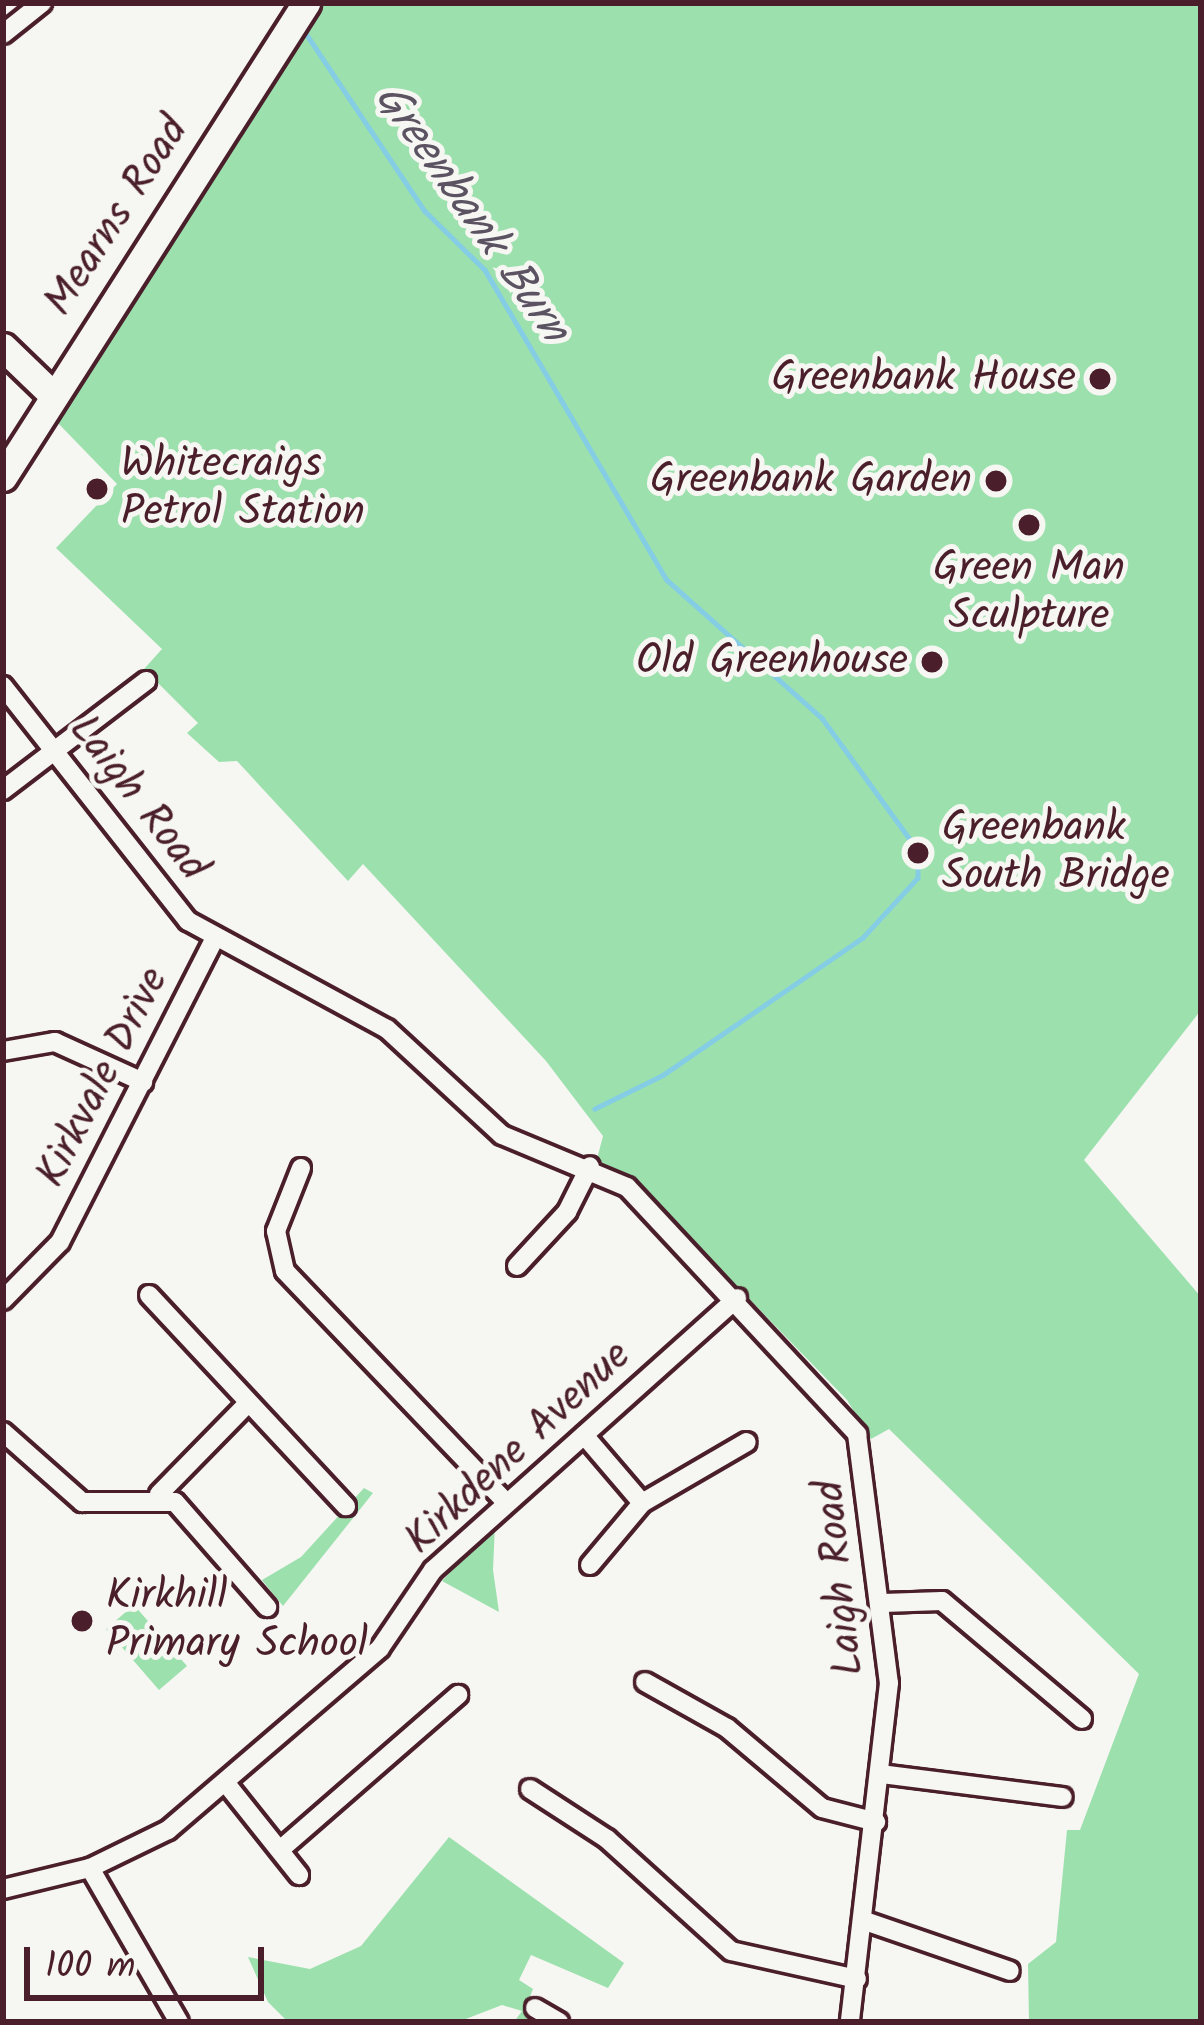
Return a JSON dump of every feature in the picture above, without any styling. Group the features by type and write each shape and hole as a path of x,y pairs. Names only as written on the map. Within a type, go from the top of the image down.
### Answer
{"street":[{"path":"3,34 43,3"},
{"name":"Mearns Road","path":"3,477 306,3"},
{"path":"3,347 54,396"},
{"path":"3,790 146,681"},
{"name":"Laigh Road","path":"3,686 161,895 215,938 387,1029 502,1135 590,1166 627,1187 737,1298 857,1434 883,1603 881,1774 850,2022"},
{"name":"Kirkvale Drive","path":"3,1300 60,1241 215,938"},
{"path":"3,1051 55,1042 143,1082"},
{"path":"545,1265 523,1258 590,1166"},
{"path":"290,1176 276,1231 285,1271 506,1502"},
{"path":"149,1295 346,1506"},
{"name":"Kirkdene Avenue","path":"3,1889 90,1868 147,1844 225,1782 380,1648 434,1570 737,1298"},
{"path":"3,1432 82,1502 159,1494 247,1403"},
{"path":"584,1435 642,1503"},
{"path":"590,1565 597,1541 642,1503 734,1443"},
{"path":"159,1494 267,1607"},
{"path":"883,1603 942,1601 1070,1718"},
{"path":"645,1682 683,1691 822,1808 876,1822"},
{"path":"281,1849 444,1700"},
{"path":"881,1774 1063,1797"},
{"path":"225,1782 299,1875"},
{"path":"1030,1814 1032,1792"},
{"path":"536,1801 632,1859 731,1951 856,1979"},
{"path":"90,1868 179,2022"},
{"path":"865,1922 990,1953 1010,1971"},
{"path":"536,2008 559,2022"}],"green space":[{"path":"291,3 1201,3 1201,1010 1084,1160 1201,1297 1201,2022 1029,2022 1028,1964 1056,1942 1067,1830 1080,1830 1139,1674 889,1429 871,1439 847,1400 663,1210 597,1159 603,1136 546,1061 363,864 348,881 237,761 219,762 187,733 198,723 144,669 162,649 56,548 117,484 56,421"},
{"path":"364,1488 373,1493 283,1606 262,1580 301,1557"},
{"path":"495,1524 493,1570 499,1612 442,1581"},
{"path":"134,1605 187,1666 159,1690 106,1629"},
{"path":"449,1837 624,1963 608,1988 531,1955 519,1980 533,1989 524,2011 542,2022 514,2022 522,2011 502,2005 458,2022 288,2022 268,2002 248,1957 310,1969 361,1946"}],"waterway":[{"name":"Greenbank Burn","path":"303,29 425,211 485,270 667,580 822,718 918,850 918,878 863,938 664,1075 595,1109"}],"place":[{"name":"Greenbank House","path":"1100,379"},
{"name":"Greenbank Garden","path":"996,481"},
{"name":"Whitecraigs Petrol Station","path":"97,489"},
{"name":"Green Man Sculpture","path":"1029,525"},
{"name":"Old Greenhouse","path":"932,662"},
{"name":"Greenbank South Bridge","path":"918,853"},
{"name":"Kirkhill Primary School","path":"82,1621"}]}
